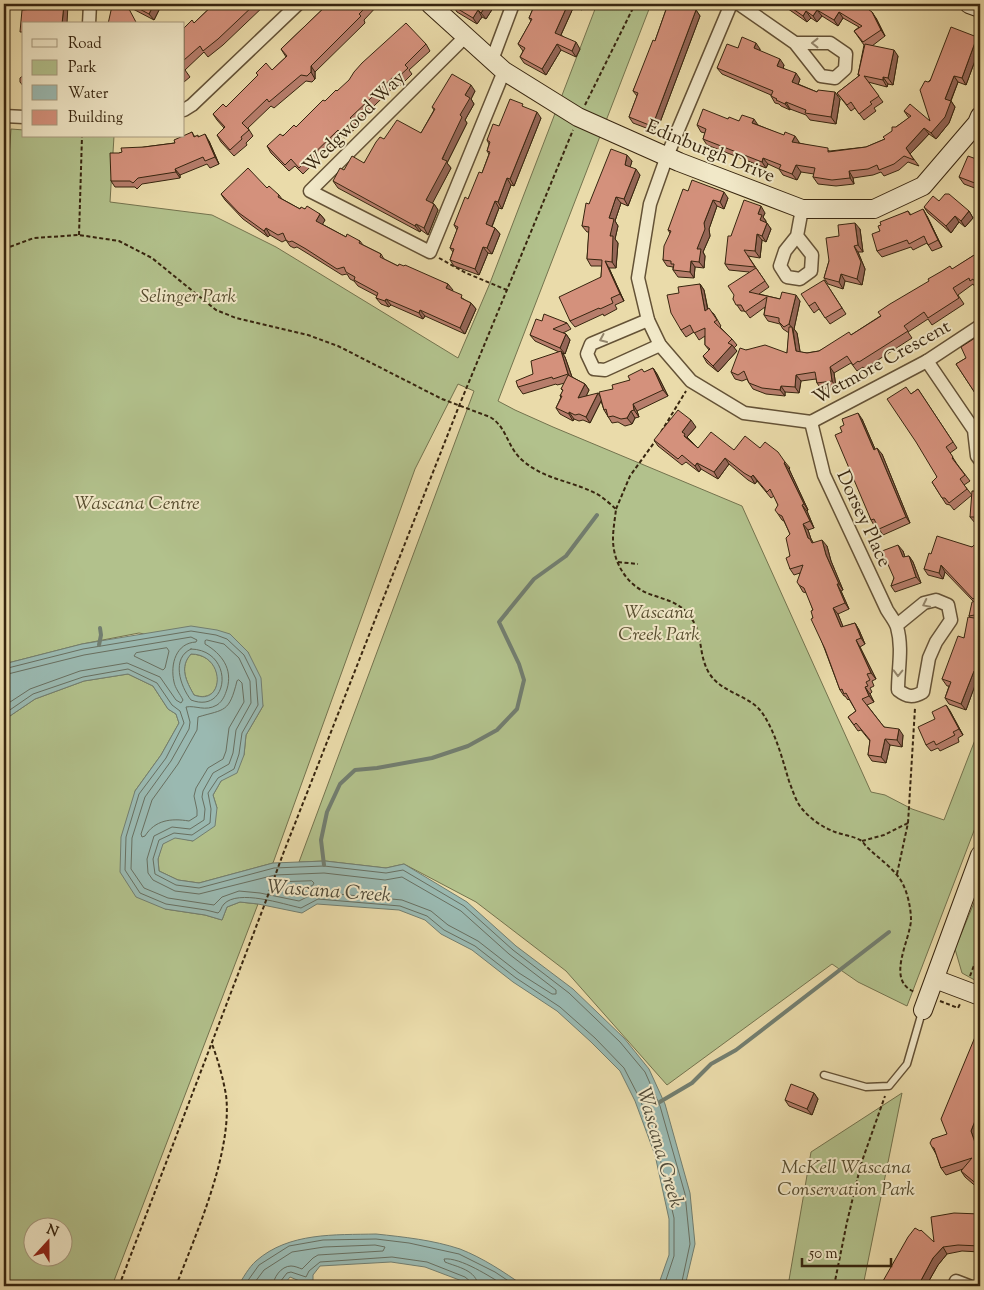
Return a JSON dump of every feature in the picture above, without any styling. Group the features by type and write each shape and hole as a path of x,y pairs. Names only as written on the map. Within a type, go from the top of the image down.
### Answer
{"street":[{"path":"89,22 90,4"},
{"path":"185,109 192,105 298,4"},
{"name":"Edinburgh Drive","path":"430,4 498,66 578,117 667,156 802,209 874,209 923,186 979,121"},
{"path":"430,252 498,66 513,4"},
{"name":"Wetmore Crescent","path":"732,4 667,156 650,204 638,278 648,320 660,345 692,381 744,413 811,422 927,361 980,326"},
{"path":"739,4 795,43"},
{"path":"968,4 980,8"},
{"name":"Wedgwood Way","path":"430,252 310,190 466,36"},
{"path":"4,116 22,117"},
{"path":"797,236 802,209"},
{"path":"648,320 591,344 588,354 594,369 605,370 660,345"},
{"path":"927,361 977,432 977,456 980,460"},
{"name":"Dorsey Place","path":"811,422 824,475 887,610 897,625 901,647 898,668 898,690 906,696 916,696"},
{"path":"897,625 924,603 936,600 948,606 951,620 936,642 929,658 923,692 916,696"},
{"path":"926,1004 980,855"},
{"path":"935,979 972,993"},
{"path":"954,1286 956,1281 970,1286"}],"lane":[{"path":"824,1076 866,1087 889,1086 907,1064 926,1004"}],"path":[{"path":"119,1286 283,854 459,406 578,117 635,4"},
{"path":"79,235 82,138"},
{"path":"4,249 34,238 79,235 119,241 152,258 216,310 236,318 308,335 338,346 442,399 495,420 504,430 513,450 521,459 553,479 596,493 616,509"},
{"path":"430,252 466,273 507,290"},
{"path":"692,381 660,434 630,476 616,509 613,539 615,553 624,577 634,586 671,601 682,608 693,621 699,632 704,659 710,673 719,684 751,703 762,712 772,730 795,797 803,810 817,823 834,832 862,841 890,833 908,823"},
{"path":"618,562 638,564"},
{"path":"897,874 908,823 916,696"},
{"path":"862,841 866,847 897,874 910,906 911,920 901,962 900,975 904,983 926,1004"},
{"path":"972,993 980,950"},
{"path":"176,1286 210,1195 225,1138 226,1096 212,1043"},
{"path":"834,1286 861,1164 889,1086"}],"green space":[{"path":"597,4 651,4 498,401 553,427 742,506 871,792 885,795 912,809 944,820 980,727 980,815 907,1006 858,982 832,964 667,1085 566,971 476,902 404,864 386,868 325,861 299,862 474,391 458,384 415,469 273,863 199,883 178,880 159,871 158,859 162,844 175,837 193,841 217,808 213,795 221,781 244,755 246,735 263,706 248,652 139,633 82,644 4,664 4,199 6,199 11,129 22,130 22,138 114,138 110,202 212,215 276,247 458,358 490,283"},
{"path":"191,654 203,656 211,662 216,670 218,679 212,693 204,696 194,695 191,690 186,679 185,664"},
{"path":"128,674 153,686 168,709 176,714 179,723 161,755 135,791 165,909 205,915 222,920 227,907 240,902 258,904 112,1286 4,1286 4,720 35,699 84,681"},
{"path":"980,873 980,983 962,973 955,949 976,898"},
{"name":"McKell Wascana Conservation Park","path":"902,1093 863,1286 788,1286 811,1152"}],"water":[{"name":"Wascana Creek","path":"191,626 217,630 230,634 248,652 261,678 263,706 246,735 244,755 237,773 221,781 213,795 217,808 215,826 193,841 175,838 163,844 158,859 159,871 178,880 199,883 273,863 325,861 386,868 404,864 467,902 516,946 573,989 624,1038 649,1069 665,1104 690,1193 695,1244 685,1286 658,1286 669,1255 669,1219 655,1155 635,1101 620,1071 557,1011 513,982 472,950 441,934 425,920 399,910 317,904 302,913 240,902 227,907 222,920 205,915 165,909 136,897 120,872 121,837 135,791 161,755 179,723 176,714 168,709 153,686 128,674 84,681 35,699 4,720 4,664 82,644","holes":["191,654 202,656 211,662 216,670 217,679 216,687 212,694 204,697 194,695 188,685 185,674 185,664"]},
{"path":"376,1234 429,1241 460,1249 485,1261 524,1286 469,1286 462,1281 425,1267 391,1262 320,1266 313,1275 313,1282 302,1282 290,1277 283,1286 238,1286 256,1261 283,1245 298,1240 329,1235"}],"building":[{"path":"34,4 64,4 62,22 22,22 22,32 20,32 22,10 33,9"},
{"path":"130,4 154,4 149,14"},
{"path":"214,4 255,4 203,51 200,46 185,59 185,27 192,20 194,23"},
{"path":"328,4 369,4 359,14 361,16 311,66 311,72 307,76 301,75 269,102 267,99 242,123 249,130 230,150 217,135 225,127 213,114 223,104 226,107 258,75 256,73 266,63 272,70 287,56 281,49"},
{"path":"453,4 487,4 481,13 478,10 473,18 453,6"},
{"path":"535,4 568,4 555,33 576,42 572,51 557,44 542,69 520,57 525,48 518,44 532,19 529,18"},
{"path":"668,4 687,4 686,6 696,10 655,119 652,118 649,125 629,117 638,93 633,91 653,40 655,41"},
{"path":"786,4 861,4 872,12 881,30 863,42 854,31 862,26 839,12 834,20 817,10 813,16 806,11 803,16"},
{"path":"112,6 129,9 136,22 108,22"},
{"path":"406,23 426,44 405,65 408,68 395,80 393,77 350,118 353,120 340,132 338,130 299,168 291,159 285,165 267,146 280,134 283,136 294,125 296,127 323,100 325,101 337,91 349,80 362,63"},
{"path":"951,27 977,37 962,78 954,76 945,99 951,101 945,117 931,133 924,128 906,148 914,160 904,156 894,164 879,170 877,165 868,169 849,171 850,178 832,180 813,177 815,168 796,165 792,174 779,169 781,165 763,158 762,162 703,139 706,129 697,125 703,109 728,119 729,117 739,121 742,115 754,119 752,123 784,135 785,132 795,136 792,142 828,148 828,152 866,147 885,139 883,137 892,131 892,127 896,127 911,116 904,111 910,104 930,121 920,90 925,81 930,81"},
{"path":"742,37 756,43 754,48 780,59 777,66 796,73 792,82 817,92 818,90 835,92 831,117 805,113 806,110 776,100 771,96 773,91 717,68 727,44 738,48"},
{"path":"865,44 894,50 888,78 883,77 883,80 864,76 879,96 870,102 872,104 859,114 851,102 847,105 837,93 860,75 858,75"},
{"path":"452,74 471,85 465,95 470,98 460,115 462,117 442,159 447,161 426,200 434,204 424,228 416,224 415,226 333,181 340,168 344,170 352,156 364,163 376,142 380,137 384,139 397,120 421,133 435,109 432,107"},
{"path":"510,99 537,112 510,179 507,178 498,202 495,201 486,224 495,228 487,248 483,247 475,269 450,260 454,249 450,248 458,227 454,225 465,197 468,199 479,172 482,173 490,152 487,151 490,142 487,140 493,124 499,126"},
{"path":"192,132 194,137 205,134 215,157 205,161 203,157 175,169 176,172 138,178 133,183 130,181 111,181 110,153 122,152 121,148 175,143 174,140 185,138 185,135"},
{"path":"611,149 627,155 625,165 636,169 624,199 616,197 609,218 614,219 610,236 613,236 612,262 605,261 620,294 611,298 613,303 570,321 559,297 601,277 602,260 587,259 589,227 582,226 586,203 589,204"},
{"path":"968,156 979,160 980,156 980,185 959,177"},
{"path":"248,168 267,188 269,186 279,195 278,197 300,209 301,207 305,209 307,206 320,214 316,221 346,237 347,234 360,241 359,243 381,254 380,257 398,266 399,264 405,265 448,284 446,288 462,295 461,298 471,303 460,328 420,310 419,313 386,299 385,301 376,298 378,293 354,280 355,277 346,272 344,267 337,269 292,241 286,240 283,233 278,235 266,228 264,231 239,213 221,194"},
{"path":"692,180 724,192 720,202 713,200 697,249 701,249 699,262 691,261 690,272 673,270 674,264 671,264 671,261 663,260 664,246 671,231 668,230 683,189 688,191"},
{"path":"945,194 949,194 969,211 961,221 955,216 946,226 924,207 933,196 939,201"},
{"path":"744,200 761,206 758,214 762,215 760,220 767,223 762,236 757,234 755,251 744,250 755,267 725,264 728,236 731,236"},
{"path":"923,209 938,240 928,245 924,236 909,244 907,240 877,251 872,234 880,231 878,226 881,225 880,222 908,211 910,215"},
{"path":"855,223 858,245 854,246 861,262 857,279 841,274 839,282 824,278 829,261 826,238 839,236 838,225"},
{"path":"980,246 980,285 978,286 973,279 970,281 969,278 953,288 959,298 928,318 924,312 904,326 908,331 853,365 847,356 830,367 832,381 817,383 815,372 796,375 795,387 781,386 780,390 762,388 749,383 744,371 738,375 731,372 740,348 746,350 765,345 787,353 789,327 792,327 796,351 807,353 819,351 849,332 851,335 881,316 878,312 929,281 928,279 950,266 952,269 979,252 977,249"},
{"path":"756,268 765,281 749,292 780,299 782,292 796,295 789,324 784,327 779,322 779,318 764,315 767,297 745,312 741,305 736,305 733,299 734,295 728,286"},
{"path":"824,280 842,308 825,318 815,302 809,306 801,294"},
{"path":"700,284 705,311 709,308 717,320 714,322 732,339 728,343 732,345 713,366 703,356 710,349 705,345 705,328 694,333 690,325 681,330 671,313 667,295 679,293 678,287"},
{"path":"544,314 567,323 553,329 566,334 560,348 530,335 536,319 542,321"},
{"path":"975,338 980,346 980,390 975,393 956,364 966,358 961,347"},
{"path":"561,351 568,374 518,387 516,381 533,374 531,361"},
{"path":"653,368 663,390 633,404 634,410 631,411 627,418 608,417 599,392 613,389 612,385 630,380 628,376 642,369 644,372"},
{"path":"568,375 585,384 578,398 598,393 586,417 569,412 569,414 556,408 562,396 560,396 563,390 561,389"},
{"path":"906,387 911,394 918,389 953,442 946,447 965,475 960,479 967,489 949,503 945,498 942,498 932,482 937,477 887,399"},
{"path":"678,410 691,420 682,432 698,448 711,432 734,450 745,436 760,448 765,442 778,452 785,462 810,521 803,524 808,538 812,543 822,540 826,555 839,584 837,584 845,603 833,608 841,627 855,623 861,638 856,640 871,673 867,674 870,680 866,682 868,686 865,687 869,696 862,699 884,727 899,729 897,740 885,739 881,757 868,755 870,740 856,723 854,725 848,717 856,711 846,693 844,694 842,689 840,690 825,649 811,619 813,618 811,611 813,610 804,588 797,582 803,565 790,569 786,558 790,556 786,538 790,534 782,516 775,510 778,505 770,489 767,492 753,475 751,477 744,473 725,458 714,472 697,463 695,466 682,455 678,459 654,440"},
{"path":"858,413 874,450 877,448 906,517 879,529 874,519 871,520 835,435 842,432 840,427 844,425 842,419"},
{"path":"972,491 980,491 980,517 970,517"},
{"path":"937,536 972,547 978,541 980,543 980,593 973,599 941,565 939,573 924,569"},
{"path":"898,545 903,557 909,556 916,577 891,586 894,578 882,551"},
{"path":"980,600 980,614 969,616 972,602"},
{"path":"968,617 980,619 980,665 977,672 974,671 961,704 945,698 951,682 942,679 958,636 964,638"},
{"path":"946,705 959,729 953,732 955,735 936,745 934,741 926,745 918,727 935,719 932,712"},
{"path":"980,1025 980,1108 971,1131 980,1157 979,1186 961,1171 972,1158 941,1168 934,1148 930,1143 932,1139 947,1134 941,1119"},
{"path":"791,1084 814,1093 807,1109 785,1100"},
{"path":"954,1213 980,1214 980,1246 958,1245 943,1247 933,1258 918,1286 884,1286 886,1282 883,1281 915,1228 921,1230 934,1242 931,1217"}],"waterway":[{"path":"324,865 321,840 327,812 340,784 355,770 432,758 468,746 497,730 517,709 524,680 519,664 499,622 534,579 566,556 597,515"},
{"path":"99,645 100,628"},
{"name":"Wascana Creek","path":"658,1103 692,1083 711,1064 736,1050 889,932"}],"park label":[{"name":"Selinger Park","path":"188,295"},
{"name":"Wascana Centre","path":"137,502"},
{"name":"Wascana Creek Park","path":"659,622"}]}
